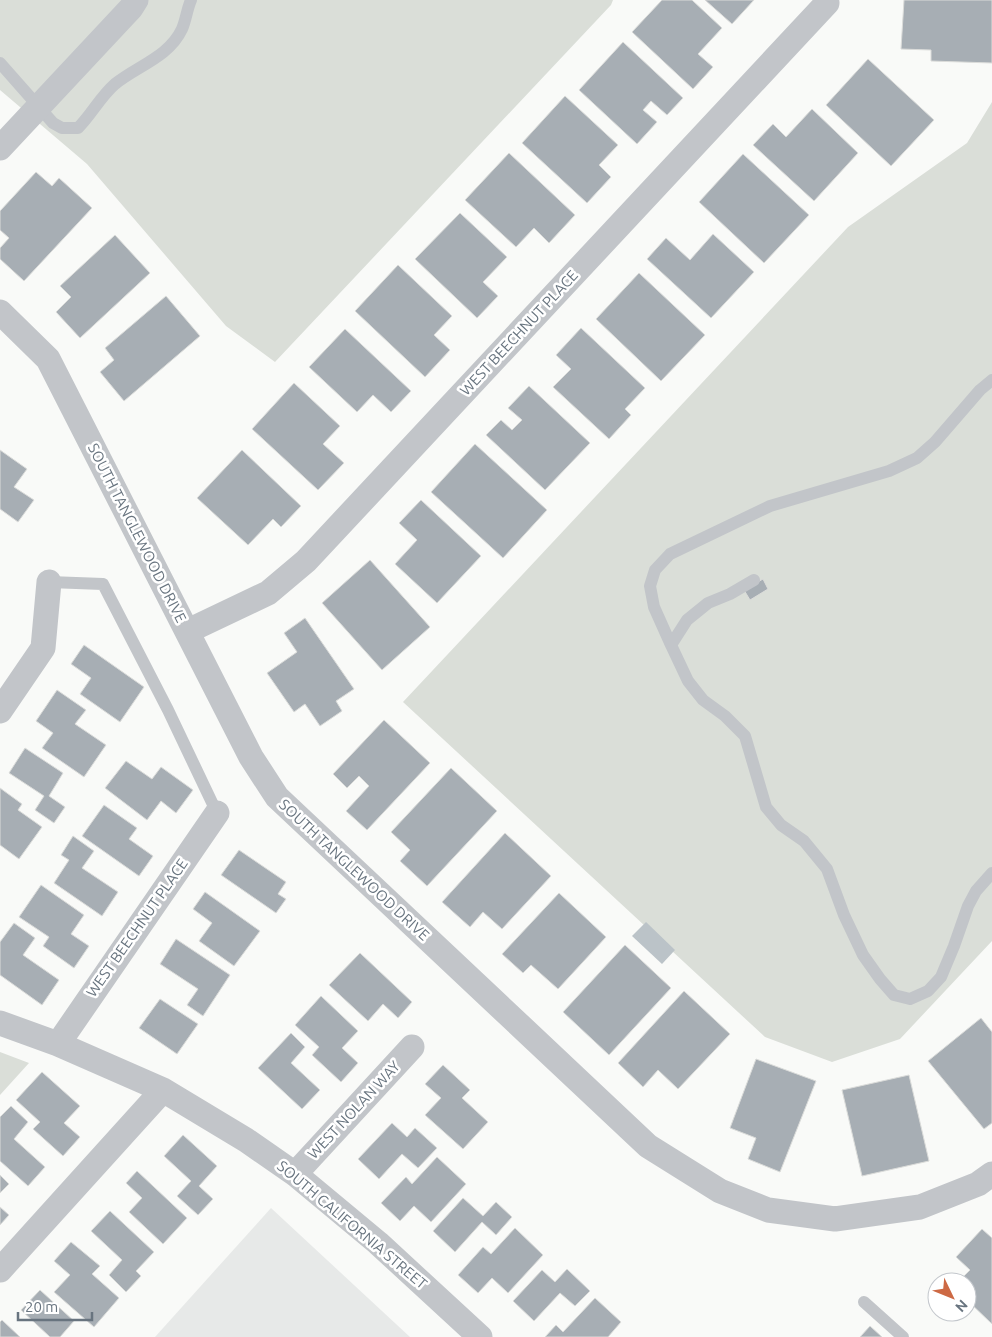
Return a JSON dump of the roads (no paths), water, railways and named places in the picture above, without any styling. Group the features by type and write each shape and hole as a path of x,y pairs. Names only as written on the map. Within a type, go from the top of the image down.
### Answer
{"street":[{"path":"0,148 131,8 136,0"},
{"name":"WEST BEECHNUT PLACE","path":"188,631 268,593 306,561 827,3"},
{"name":"SOUTH TANGLEWOOD DRIVE","path":"0,312 48,359 251,757 277,797 648,1146 720,1191 768,1210 835,1219 920,1208 978,1184 992,1174"},
{"path":"0,712 43,648 48,582"},
{"name":"WEST BEECHNUT PLACE","path":"58,1044 217,813"},
{"name":"SOUTH CALIFORNIA STREET","path":"0,1023 58,1044 163,1090 246,1140 296,1174 378,1244 480,1337"},
{"name":"WEST NOLAN WAY","path":"296,1174 412,1047"},
{"path":"0,1270 163,1090"}],"lane":[{"path":"0,63 53,123 62,128 78,128 90,116 98,100 114,85 133,70 154,59 171,46 182,29 191,0"},
{"path":"992,380 980,390 935,442 917,458 889,471 770,506 670,554 655,570 650,586 654,607 688,681 702,700 725,716 745,736 766,807 781,825 804,841 828,869 844,915 862,955 894,995 910,998 928,991 941,977 968,906 976,891 992,873"},
{"path":"671,645 687,620 708,603 730,594 754,580"},
{"path":"48,582 103,584 168,710 217,813"},
{"path":"864,1302 903,1337"}]}
